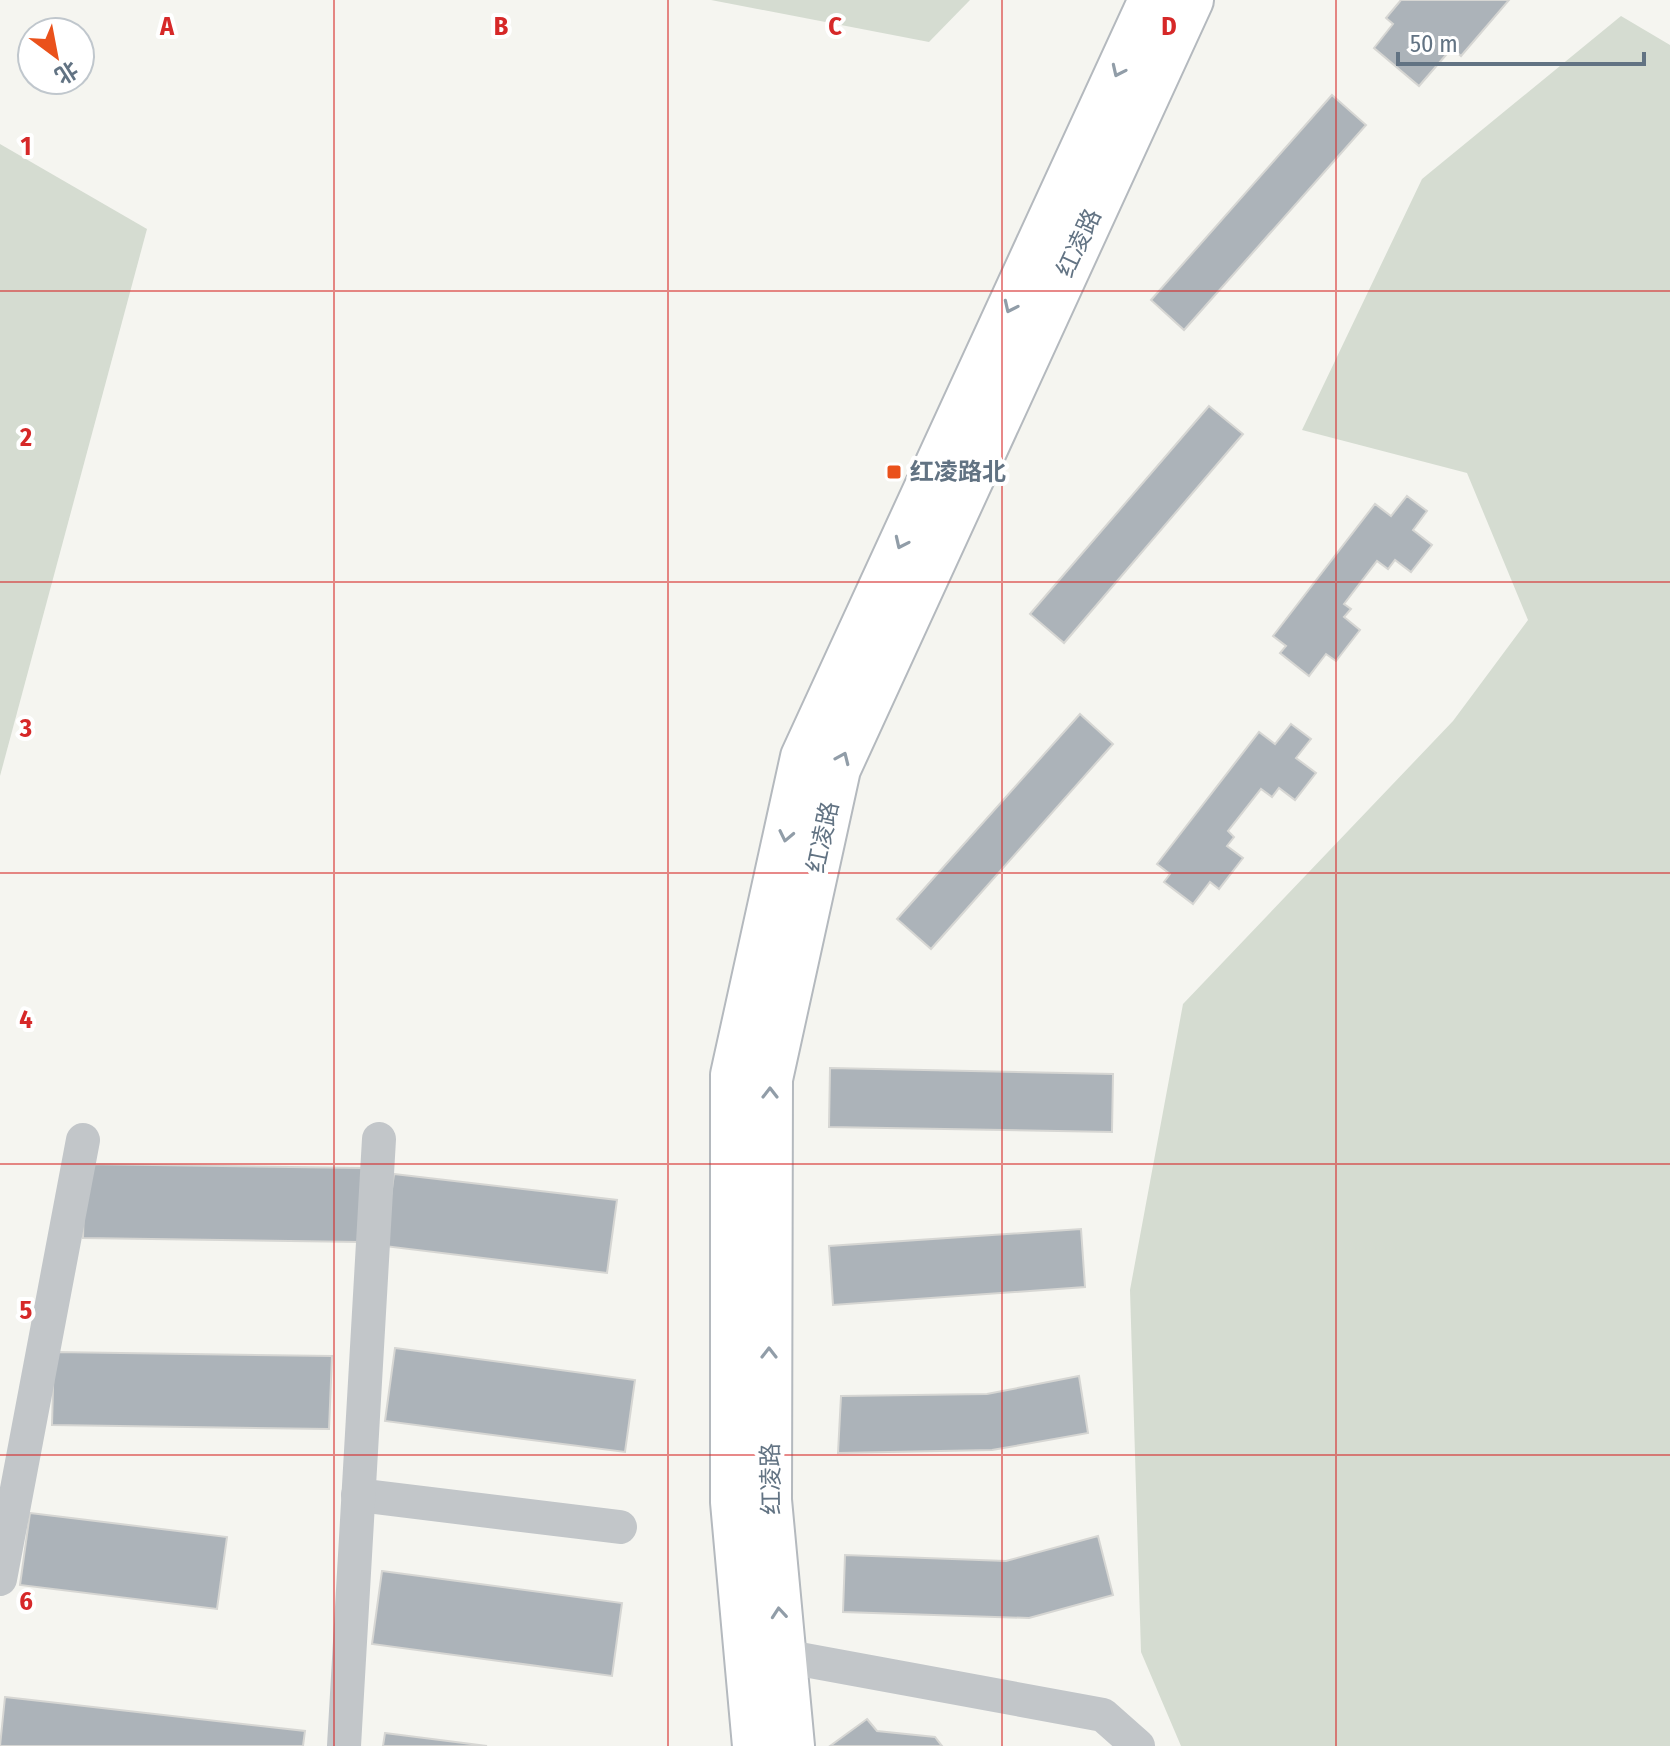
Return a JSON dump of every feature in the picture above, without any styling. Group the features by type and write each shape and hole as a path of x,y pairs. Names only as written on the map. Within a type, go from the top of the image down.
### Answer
{"main road":[{"name":"红凌路","path":"755,1746 733,1502 733,1075 803,757 1151,0"},
{"name":"红凌路","path":"792,1746 769,1500 770,1079 838,769 1191,0"}],"street":[{"path":"344,1746 379,1139"},
{"path":"0,1579 83,1140"},
{"path":"358,1495 620,1527"},
{"path":"783,1656 1103,1715 1138,1746"}],"shaded area":[{"path":"711,0 970,0 929,42"},
{"path":"1621,16 1670,45 1670,1746 1181,1746 1141,1652 1130,1290 1183,1004 1453,721 1528,620 1467,473 1302,430 1422,179"},
{"path":"0,144 147,229 0,776"}],"building":[{"path":"1401,0 1509,0 1461,56 1452,48 1419,86 1374,48 1393,24 1386,18"},
{"path":"1332,95 1366,125 1184,330 1151,300"},
{"path":"1209,406 1243,434 1064,643 1030,614"},
{"path":"1407,496 1427,511 1413,530 1432,545 1411,572 1395,560 1388,569 1377,561 1344,604 1351,609 1344,617 1360,630 1336,661 1326,654 1309,676 1280,653 1286,646 1273,636 1375,504 1391,516"},
{"path":"1080,714 1113,744 931,949 897,919"},
{"path":"1291,724 1311,739 1296,758 1316,773 1295,800 1279,788 1272,797 1261,789 1228,831 1234,837 1227,846 1243,858 1219,889 1210,882 1193,904 1164,882 1170,874 1157,864 1259,732 1275,744"},
{"path":"830,1068 1113,1074 1112,1132 829,1127"},
{"path":"85,1164 363,1168 360,1242 83,1238"},
{"path":"394,1174 617,1200 607,1273 384,1246"},
{"path":"1081,1229 1085,1287 833,1305 829,1246"},
{"path":"395,1348 635,1380 625,1452 385,1421"},
{"path":"54,1352 332,1356 329,1429 52,1425"},
{"path":"1079,1376 1088,1433 992,1450 838,1453 841,1396 987,1394"},
{"path":"30,1513 227,1537 217,1609 20,1585"},
{"path":"1098,1536 1113,1595 1029,1618 843,1612 845,1555 1006,1561"},
{"path":"382,1571 622,1603 612,1676 372,1644"},
{"path":"5,1697 305,1731 303,1746 0,1746"},
{"path":"867,1719 877,1731 935,1737 942,1746 830,1746"},
{"path":"385,1733 487,1746 383,1746"}],"place":[{"name":"红凌路北","path":"894,472"}]}
